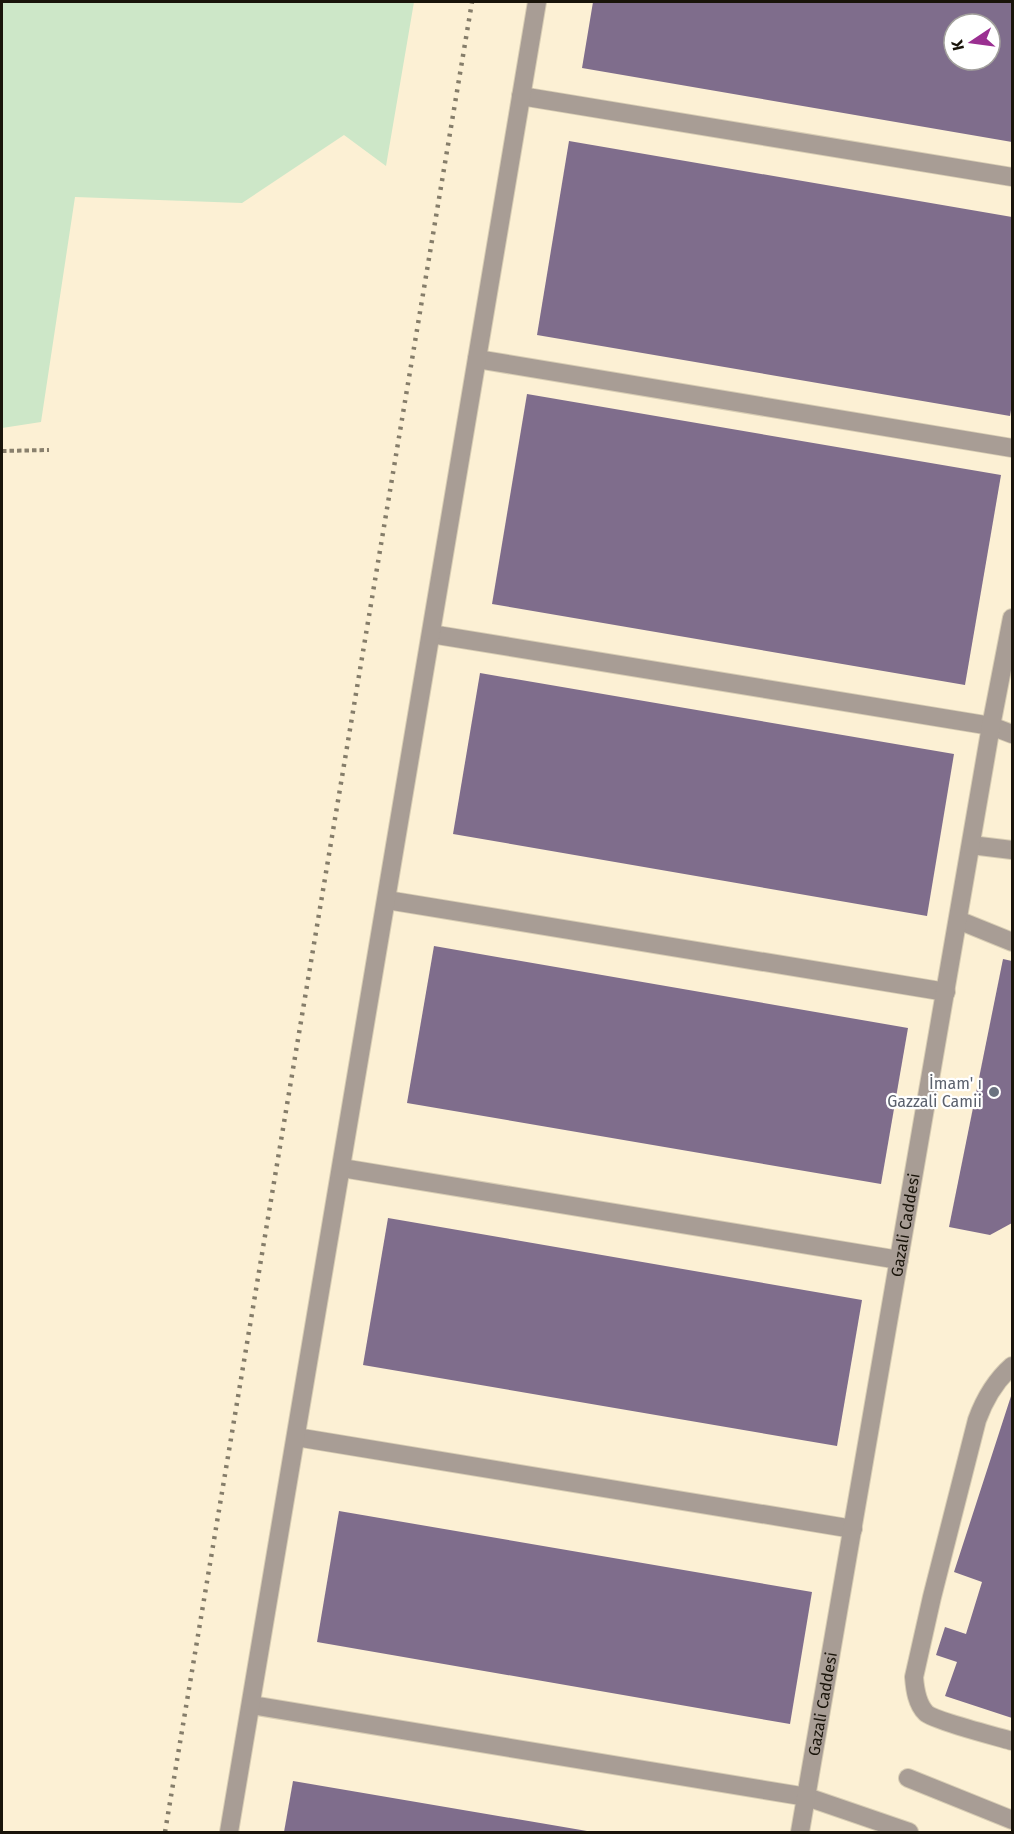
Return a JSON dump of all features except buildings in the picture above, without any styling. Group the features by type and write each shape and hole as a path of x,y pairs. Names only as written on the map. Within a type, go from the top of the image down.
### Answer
{"street":[{"path":"229,1833 537,2"},
{"path":"521,96 1012,177"},
{"path":"477,359 1012,448"},
{"name":"Gazali Caddesi","path":"801,1833 1012,618"},
{"path":"431,634 992,726 1012,734"},
{"path":"971,844 1012,850"},
{"path":"387,900 946,992"},
{"path":"958,920 1012,942"},
{"path":"342,1168 899,1260"},
{"path":"1012,1366 995,1383 984,1401 977,1420 914,1677 919,1703 928,1715 1012,1741"},
{"path":"297,1437 853,1529"},
{"path":"251,1705 807,1797 909,1833"},
{"path":"908,1779 1012,1820"}],"path":[{"path":"2,451 49,450"}],"green space":[{"path":"2,2 414,2 386,166 344,135 242,203 75,197 41,422 2,428"}],"railway":[{"path":"165,1832 472,2"}],"place":[{"name":"İmam' ı Gazzali Camii","path":"994,1092"}]}
